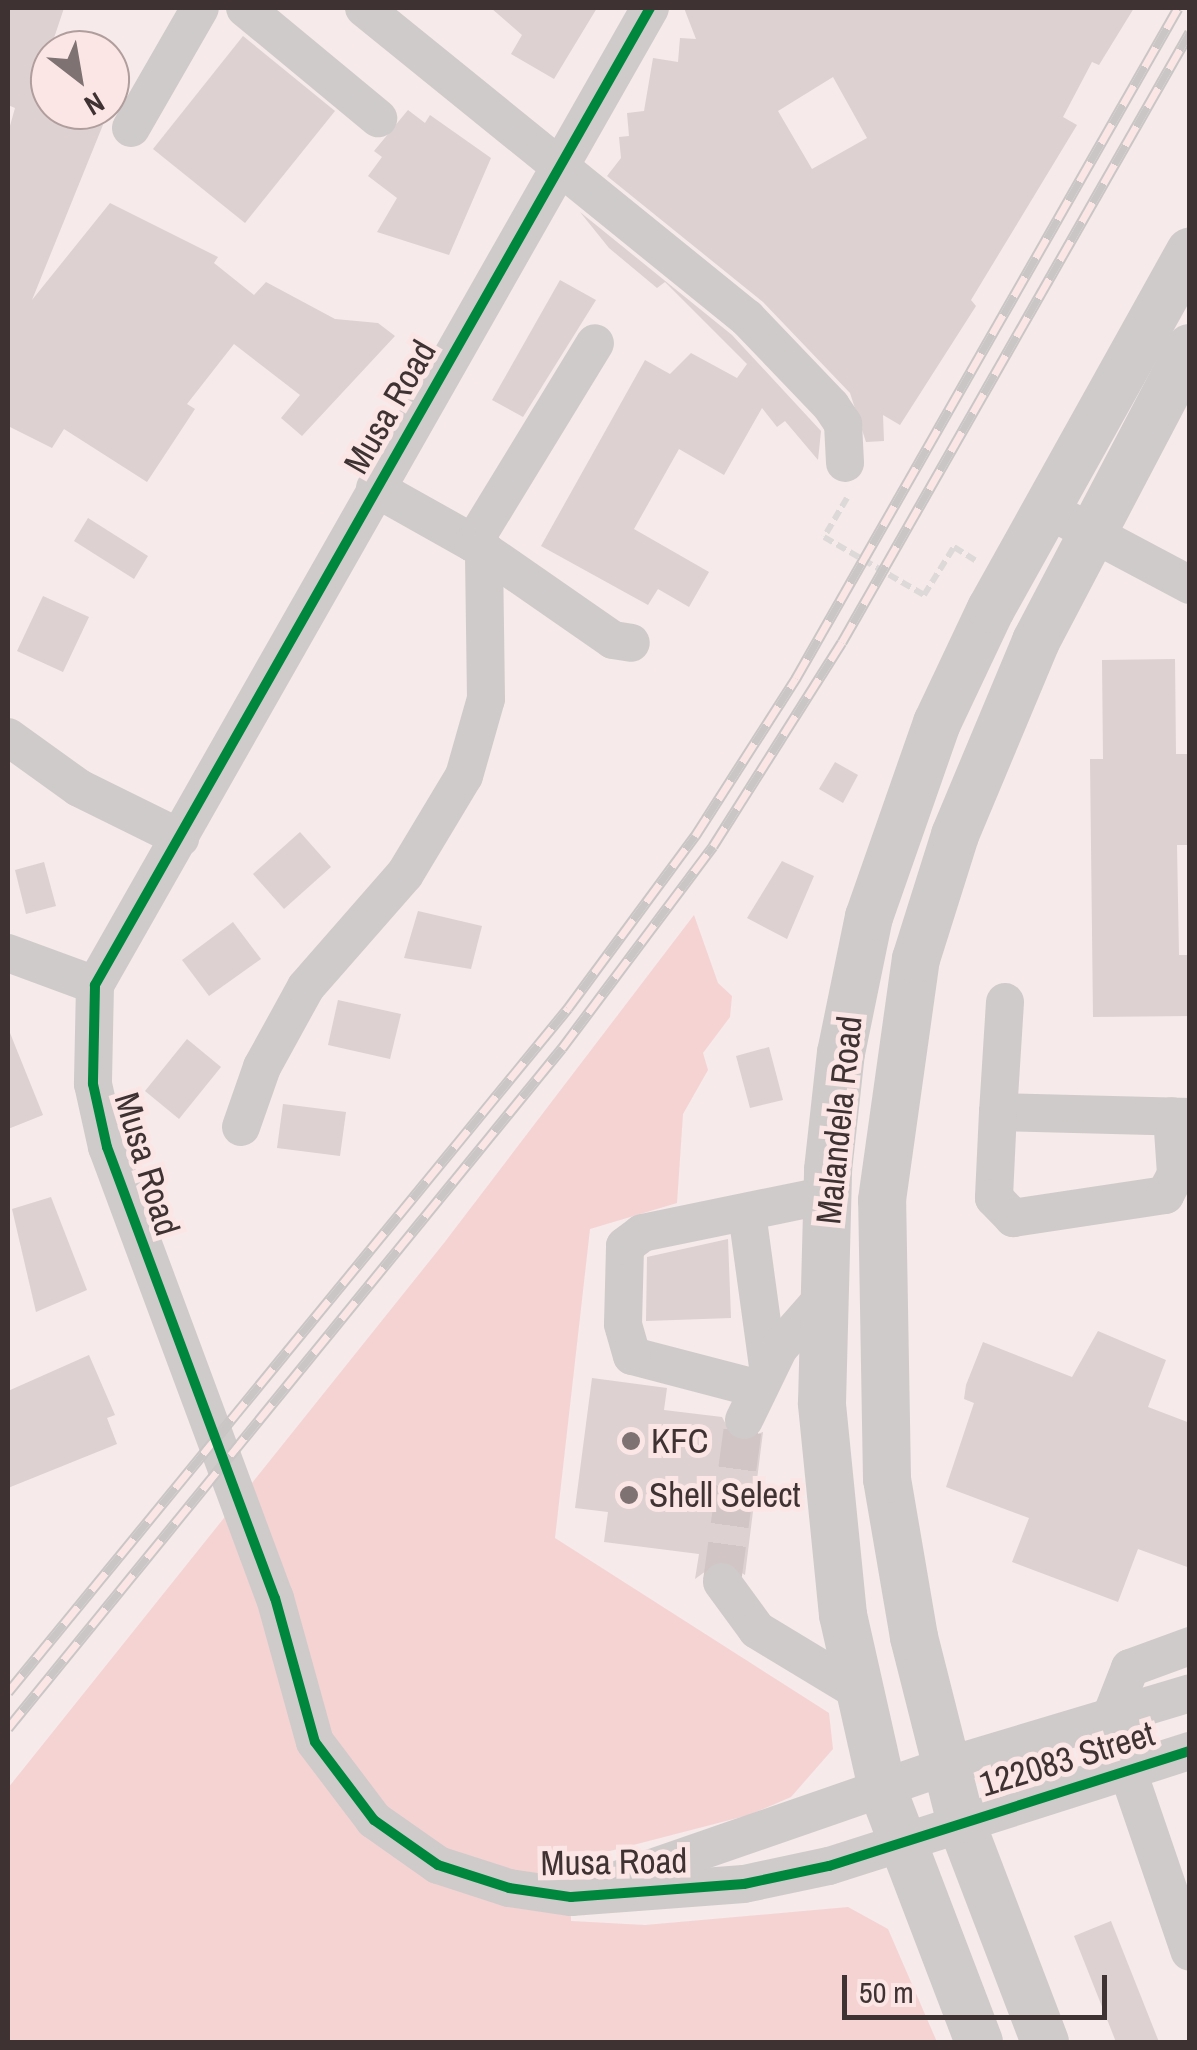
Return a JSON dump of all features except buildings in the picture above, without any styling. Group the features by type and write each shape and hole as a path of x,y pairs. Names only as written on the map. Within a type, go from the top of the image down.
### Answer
{"main road":[{"name":"Malandela Road","path":"979,2042 882,1788 856,1690 831,1526 824,1298 827,1195 840,1052 869,917 937,723 1045,508 1190,252"},
{"name":"Malandela Road","path":"1045,2042 944,1767 887,1479 880,1382 884,1182 916,958 992,736 1090,532 1190,348"}],"street":[{"path":"131,128 200,8"},
{"path":"245,8 378,118"},
{"path":"364,8 560,160 592,200 747,318 799,368 843,424 847,479"},
{"name":"Musa Road","path":"650,8 560,160 95,984 93,1084 108,1147 275,1598 315,1742 374,1820 464,1875 570,1896 744,1884 901,1842 960,1819"},
{"path":"242,1127 300,997 404,874 464,776 486,699 479,546 594,343"},
{"path":"375,488 479,546 613,640 631,644"},
{"path":"1045,508 1190,585"},
{"path":"8,737 78,788 180,838"},
{"path":"8,953 95,984"},
{"path":"998,1112 1181,1117 1176,1174 1165,1195 1014,1218 994,1198 998,1112 1005,1002"},
{"path":"756,1392 646,1364 632,1356 623,1324 632,1236 827,1195"},
{"path":"747,1213 756,1392"},
{"path":"756,1392 824,1298"},
{"path":"722,1582 757,1630 856,1690"},
{"path":"1190,1646 1130,1668 1110,1720 1190,1952"},
{"name":"122083 Street","path":"944,1767 1190,1693"},
{"name":"122083 Street","path":"960,1819 1190,1751"},
{"name":"Musa Road","path":"570,1896 944,1767"}],"path":[{"path":"847,479 824,537 924,595 954,547"}],"shaded area":[{"path":"694,915 718,983 732,996 730,1017 703,1053 708,1070 683,1114 677,1203 590,1229 555,1538 829,1713 833,1749 791,1797 749,1815 610,1851 569,1852 571,1921 645,1925 848,1907 888,1929 937,2042 8,2042 8,1788 444,1243"}],"tunnel":[{"path":"722,1582 744,1420"}],"railway":[{"path":"8,1692 568,1008 695,836 796,678 1178,8"},
{"path":"8,1728 562,1048 713,846 842,642 1190,32"}],"cycle path":[{"path":"650,8 95,985 93,1084 107,1147 275,1598 315,1742 374,1820 438,1865 509,1888 571,1897 744,1884 829,1866 1190,1751"}],"place":[{"name":"KFC","path":"631,1441"},
{"name":"Shell Select","path":"629,1495"}]}
